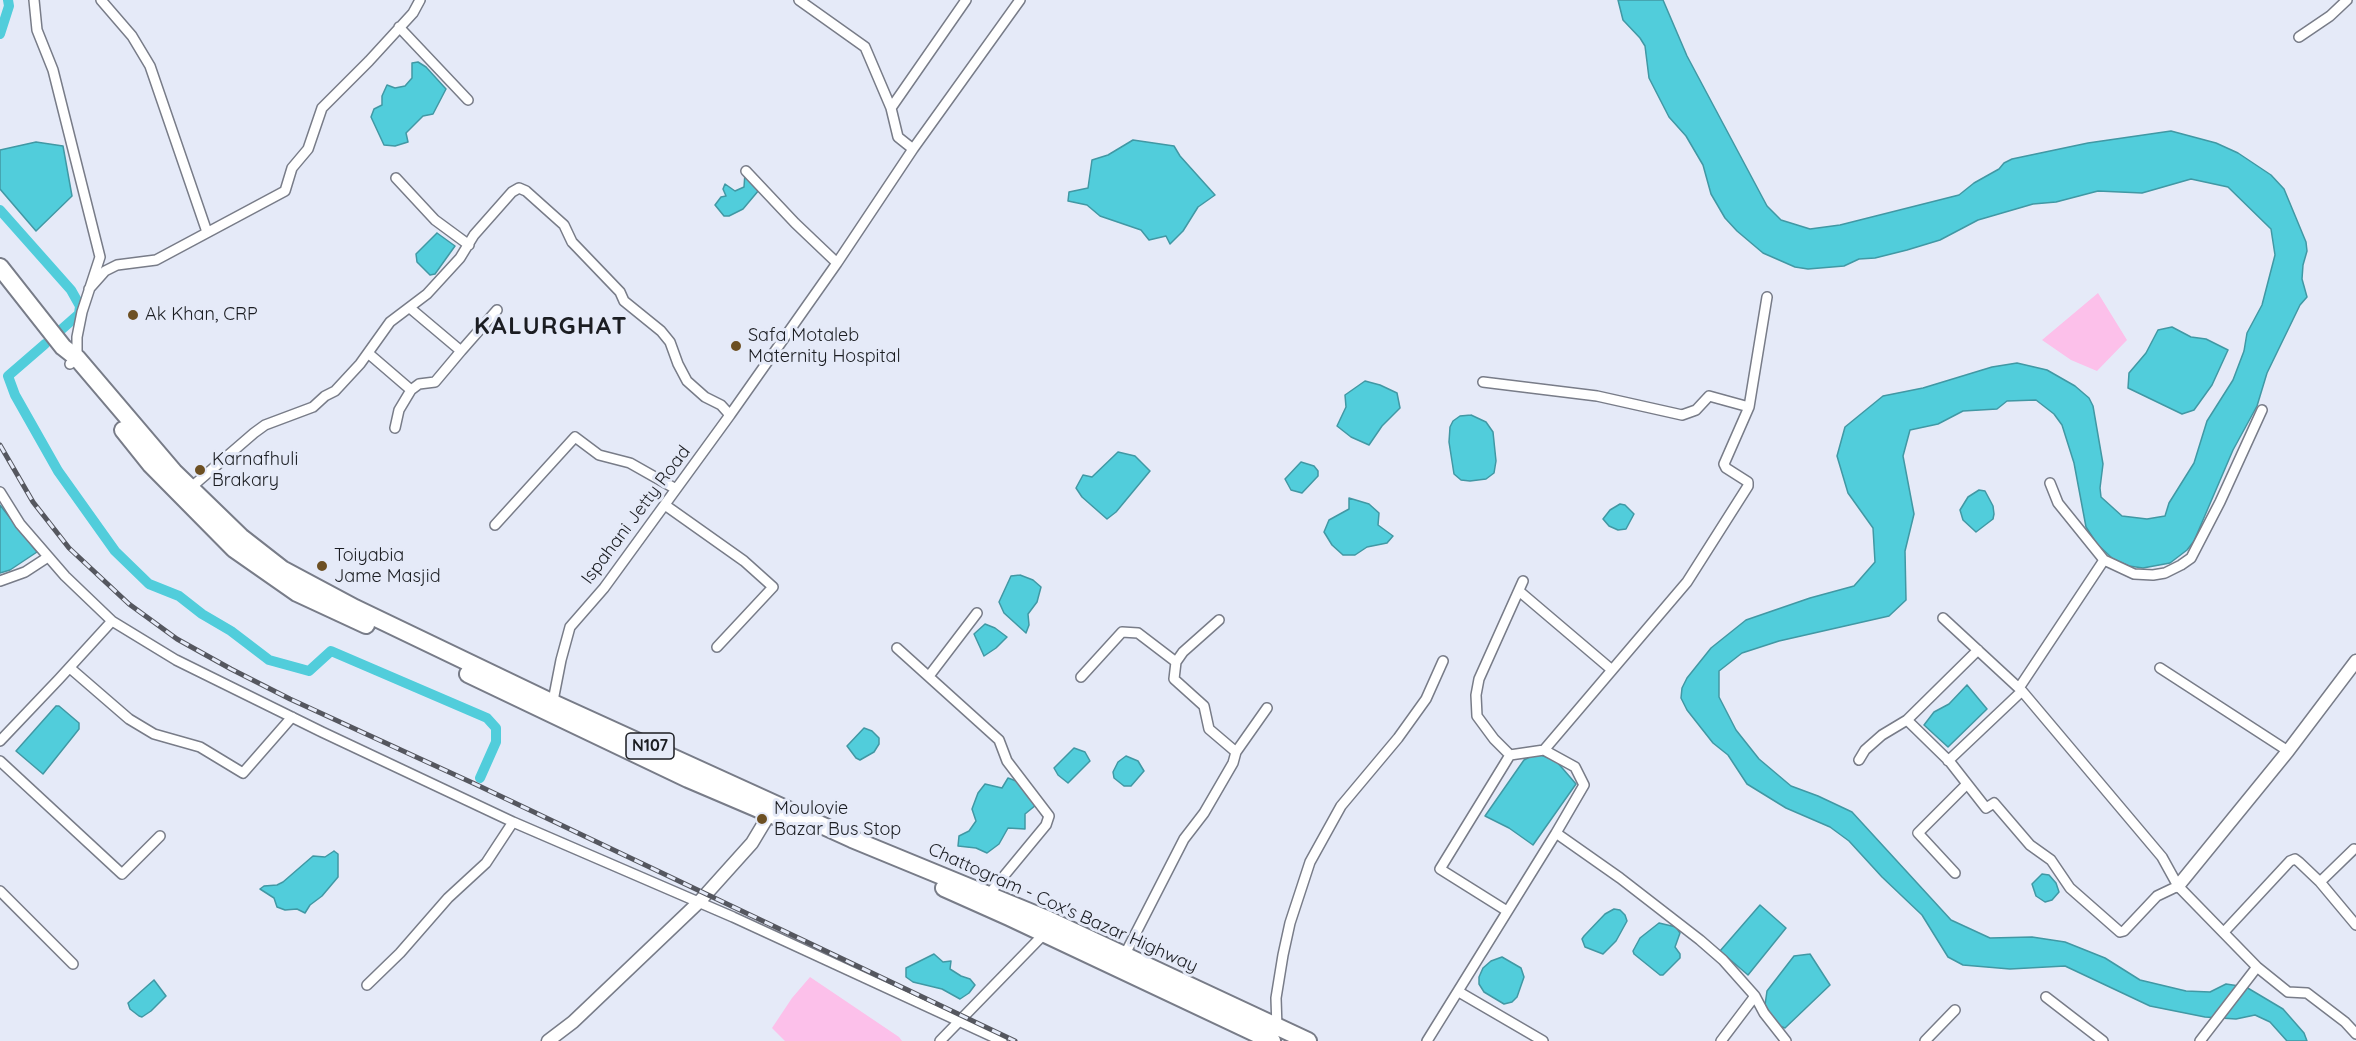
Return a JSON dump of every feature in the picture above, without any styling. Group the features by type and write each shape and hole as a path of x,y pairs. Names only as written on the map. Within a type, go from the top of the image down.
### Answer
{"highway":[{"name":"Chattogram - Cox's Bazar Highway","path":"0,267 74,361 166,464 186,492 282,569 551,708 1045,933 1121,961"},
{"name":"Chattogram - Cox's Bazar Highway","path":"773,809 989,894 1275,1036 1308,1041"}],"street":[{"path":"34,0 37,30 63,109 83,197 100,257 89,289 77,337 74,361"},
{"path":"100,0 132,36 150,66 207,232"},
{"path":"89,289 105,271 117,265 156,260 285,191 292,168 308,149 322,108 413,13 420,0"},
{"path":"799,0 865,46 891,108 898,137 913,149"},
{"path":"891,108 966,0"},
{"name":"Ispahani Jetty Road","path":"551,708 570,627 604,588 730,415 837,263 913,149 1020,0"},
{"path":"2298,37 2330,16 2347,0"},
{"path":"399,27 468,100"},
{"path":"746,171 837,263"},
{"path":"396,178 435,220 469,245"},
{"path":"186,492 254,433 266,425 313,407 334,391 368,353 390,322 427,294 469,245 474,235 512,192 519,188 526,191 564,225 572,242 620,292 624,301 642,318 661,331 670,342 687,381 705,398 721,405 730,415"},
{"path":"1544,750 1687,582 1748,486 1748,482 1726,468 1725,464 1749,407 1767,297"},
{"path":"410,308 460,351"},
{"path":"395,428 399,410 411,390 418,384 435,382 497,310"},
{"path":"368,353 411,390"},
{"path":"1483,382 1597,396 1682,415 1696,410 1709,396 1749,407"},
{"path":"2050,483 2058,503 2104,560 2134,574 2153,575 2174,569 2190,558 2220,502 2262,410"},
{"path":"495,525 575,437 599,455 630,463 676,489"},
{"path":"0,492 20,524 48,557 112,621 176,660 513,822 699,902 1002,1041"},
{"path":"665,505 744,561 773,587 717,647"},
{"path":"0,581 25,572 48,557"},
{"path":"1948,760 2021,690 2104,560"},
{"path":"1510,755 1494,740 1477,716 1475,705 1479,679 1523,581"},
{"path":"1519,591 1612,670"},
{"path":"929,676 977,613"},
{"path":"1943,618 2021,690 2162,857 2178,886 2257,967 2288,992 2307,993 2356,1034"},
{"path":"1219,620 1199,636 1176,662 1174,679 1204,706 1209,729 1236,752"},
{"path":"0,741 112,621"},
{"path":"1081,677 1122,632 1138,633 1176,662"},
{"path":"897,648 999,740 1007,761 1049,816 1046,825 989,894"},
{"path":"1859,760 1865,750 1882,735 1907,720 1978,650"},
{"path":"1275,1036 1276,998 1283,955 1290,923 1310,862 1341,806 1398,738 1426,699 1443,661"},
{"path":"1907,720 1948,760 1986,808 1994,803 2030,845 2051,860 2070,888 2120,932 2124,931 2157,896 2178,886 2288,751 2356,661"},
{"path":"70,668 129,719 154,734 200,747 243,773 292,717"},
{"path":"2160,668 2288,751"},
{"path":"1121,961 1184,839 1222,784 1236,752 1267,708"},
{"path":"1427,1041 1459,992 1584,785 1575,767 1544,750 1510,755 1440,868 1507,911"},
{"path":"0,761 122,873 160,836"},
{"path":"1955,873 1918,833 1966,785"},
{"path":"552,1040 699,902 752,843 773,809"},
{"path":"367,985 400,953 448,898 486,862 513,822"},
{"path":"1556,833 1620,878 1723,960 1755,996 1764,1013 1786,1041"},
{"path":"2320,882 2354,849"},
{"path":"2224,932 2290,861 2295,859 2320,882 2356,925"},
{"path":"0,891 72,964"},
{"path":"940,1041 1045,933"},
{"path":"2200,1041 2257,967"},
{"path":"1459,992 1543,1041"},
{"path":"1721,1041 1755,996"},
{"path":"2046,997 2103,1041"},
{"path":"1925,1041 1955,1010"}],"shaded area":[{"path":"2098,293 2127,340 2097,371 2071,360 2042,340"},
{"path":"810,977 902,1041 785,1041 772,1028 792,998"}],"water":[{"path":"1618,0 1663,0 1687,56 1767,206 1781,220 1810,229 1840,225 1959,195 2012,159 2088,143 2171,131 2216,143 2238,153 2271,175 2284,189 2306,242 2307,251 2302,279 2307,297 2300,305 2267,373 2257,406 2233,450 2194,541 2187,550 2170,563 2143,568 2129,566 2113,559 2097,544 2086,527 2074,463 2062,425 2054,414 2036,400 2007,401 1997,409 1963,411 1938,424 1910,430 1903,456 1914,514 1905,551 1906,600 1889,616 1779,641 1742,653 1719,671 1719,697 1736,730 1759,759 1791,786 1852,812 1951,920 1990,938 2032,937 2065,942 2105,958 2140,980 2186,991 2210,992 2226,984 2246,987 2283,1009 2304,1033 2307,1041 2287,1041 2270,1022 2255,1015 2236,1019 2205,1017 2150,1006 2065,966 2010,969 1963,965 1948,957 1922,915 1849,841 1830,827 1786,808 1747,784 1728,755 1713,743 1687,710 1681,698 1682,688 1687,678 1711,648 1746,620 1854,586 1875,562 1873,528 1848,493 1837,456 1845,427 1883,396 1923,388 1992,367 2017,363 2047,370 2075,386 2089,398 2093,406 2103,464 2101,497 2122,516 2147,519 2165,516 2169,503 2194,463 2207,421 2233,380 2244,351 2247,333 2262,305 2275,255 2271,229 2228,187 2191,179 2142,193 2098,191 2056,202 2033,204 1978,220 1940,240 1907,250 1875,258 1859,259 1844,266 1808,269 1795,267 1763,253 1725,218 1711,194 1703,165 1686,136 1669,117 1649,78 1645,46 1623,20"},
{"path":"418,62 426,67 446,89 433,114 423,116 406,133 408,142 395,146 384,145 371,117 374,109 382,105 382,96 387,85 395,88 405,86 412,78 412,63"},
{"path":"1133,140 1174,146 1180,156 1215,195 1198,207 1183,231 1170,244 1166,236 1149,240 1141,230 1100,216 1087,205 1068,201 1069,192 1088,188 1092,160 1108,155"},
{"path":"36,142 63,146 72,196 36,231 0,189 0,150"},
{"path":"745,173 759,190 743,209 724,216 715,205 721,197 726,196 723,189 725,184 735,191 744,187"},
{"path":"437,233 455,246 435,274 430,275 417,262 416,254"},
{"path":"2172,327 2191,337 2206,339 2228,350 2212,385 2194,410 2182,414 2128,388 2129,373 2146,353 2158,330"},
{"path":"1365,381 1397,393 1400,408 1382,426 1369,445 1351,437 1337,426 1346,407 1345,395"},
{"path":"1471,415 1486,422 1493,432 1496,461 1494,473 1486,479 1470,481 1461,480 1454,474 1449,442 1450,427 1453,421 1460,416"},
{"path":"1118,452 1135,456 1150,471 1116,512 1107,519 1082,497 1076,488 1083,475 1092,477"},
{"path":"1301,462 1314,466 1318,471 1318,476 1302,493 1291,490 1285,479"},
{"path":"1979,490 1985,491 1993,506 1994,514 1993,519 1976,532 1963,520 1960,510 1968,497"},
{"path":"1349,498 1369,504 1379,513 1378,525 1393,536 1387,543 1367,547 1355,555 1343,555 1332,545 1324,532 1329,520 1349,509"},
{"path":"1620,504 1625,505 1634,514 1626,529 1618,530 1609,526 1603,519 1610,510"},
{"path":"0,505 37,552 10,570 0,573"},
{"path":"1020,575 1033,580 1041,587 1037,602 1028,614 1029,625 1026,633 1004,613 999,602 1011,576"},
{"path":"985,624 1007,637 984,656 974,634"},
{"path":"1967,685 1987,709 1948,747 1924,725 1934,712 1949,704"},
{"path":"56,706 79,723 79,729 43,774 16,751"},
{"path":"864,728 872,731 879,738 879,744 874,752 860,760 847,746"},
{"path":"1074,748 1085,752 1090,761 1068,783 1058,775 1054,768"},
{"path":"1537,753 1557,762 1576,784 1533,845 1509,828 1485,816 1524,760"},
{"path":"1126,756 1138,761 1144,771 1131,786 1124,786 1114,778 1113,772 1118,762"},
{"path":"1008,778 1019,782 1036,805 1025,814 1025,829 1008,828 999,844 987,853 976,848 958,846 959,836 969,831 976,821 972,809 978,793 985,784 1002,788"},
{"path":"334,851 338,854 338,877 305,913 297,909 285,910 277,907 274,898 260,889 283,882 313,856 325,857"},
{"path":"2042,874 2049,875 2056,883 2059,892 2052,900 2045,902 2036,896 2032,884"},
{"path":"1760,905 1786,928 1748,975 1720,951"},
{"path":"1614,909 1620,910 1627,921 1616,941 1603,954 1585,947 1582,939 1584,936 1605,914"},
{"path":"1659,923 1676,927 1680,933 1675,947 1680,958 1663,975 1660,975 1633,951 1640,938"},
{"path":"934,954 943,962 951,961 950,969 970,979 975,985 969,993 960,999 942,989 913,982 906,977 906,968"},
{"path":"1810,954 1830,985 1785,1028 1777,1025 1765,1005 1767,991 1794,956"},
{"path":"1502,957 1521,968 1524,977 1517,997 1512,1002 1504,1004 1484,992 1479,984 1483,968 1491,961"},
{"path":"154,980 166,996 151,1011 142,1017 139,1016 130,1009 128,1003"}],"waterway":[{"path":"0,34 9,6 8,0"},
{"path":"0,210 71,290 80,306 79,314 62,329"},
{"path":"45,344 8,376 15,395 58,471 115,551 149,584 179,596 269,660 309,671 331,651 487,718 496,728 496,742 480,778"}],"railway":[{"path":"0,445 33,502 69,548 129,604 177,639 290,699 475,784 1015,1041"}],"place":[{"name":"Ak Khan, CRP","path":"133,315"},
{"name":"Safa Motaleb Maternity Hospital","path":"736,346"},
{"name":"Karnafhuli Brakary","path":"200,470"},
{"name":"Toiyabia Jame Masjid","path":"322,566"},
{"name":"Moulovie Bazar Bus Stop","path":"762,819"}],"district":[{"name":"KALURGHAT","path":"551,327"}]}
